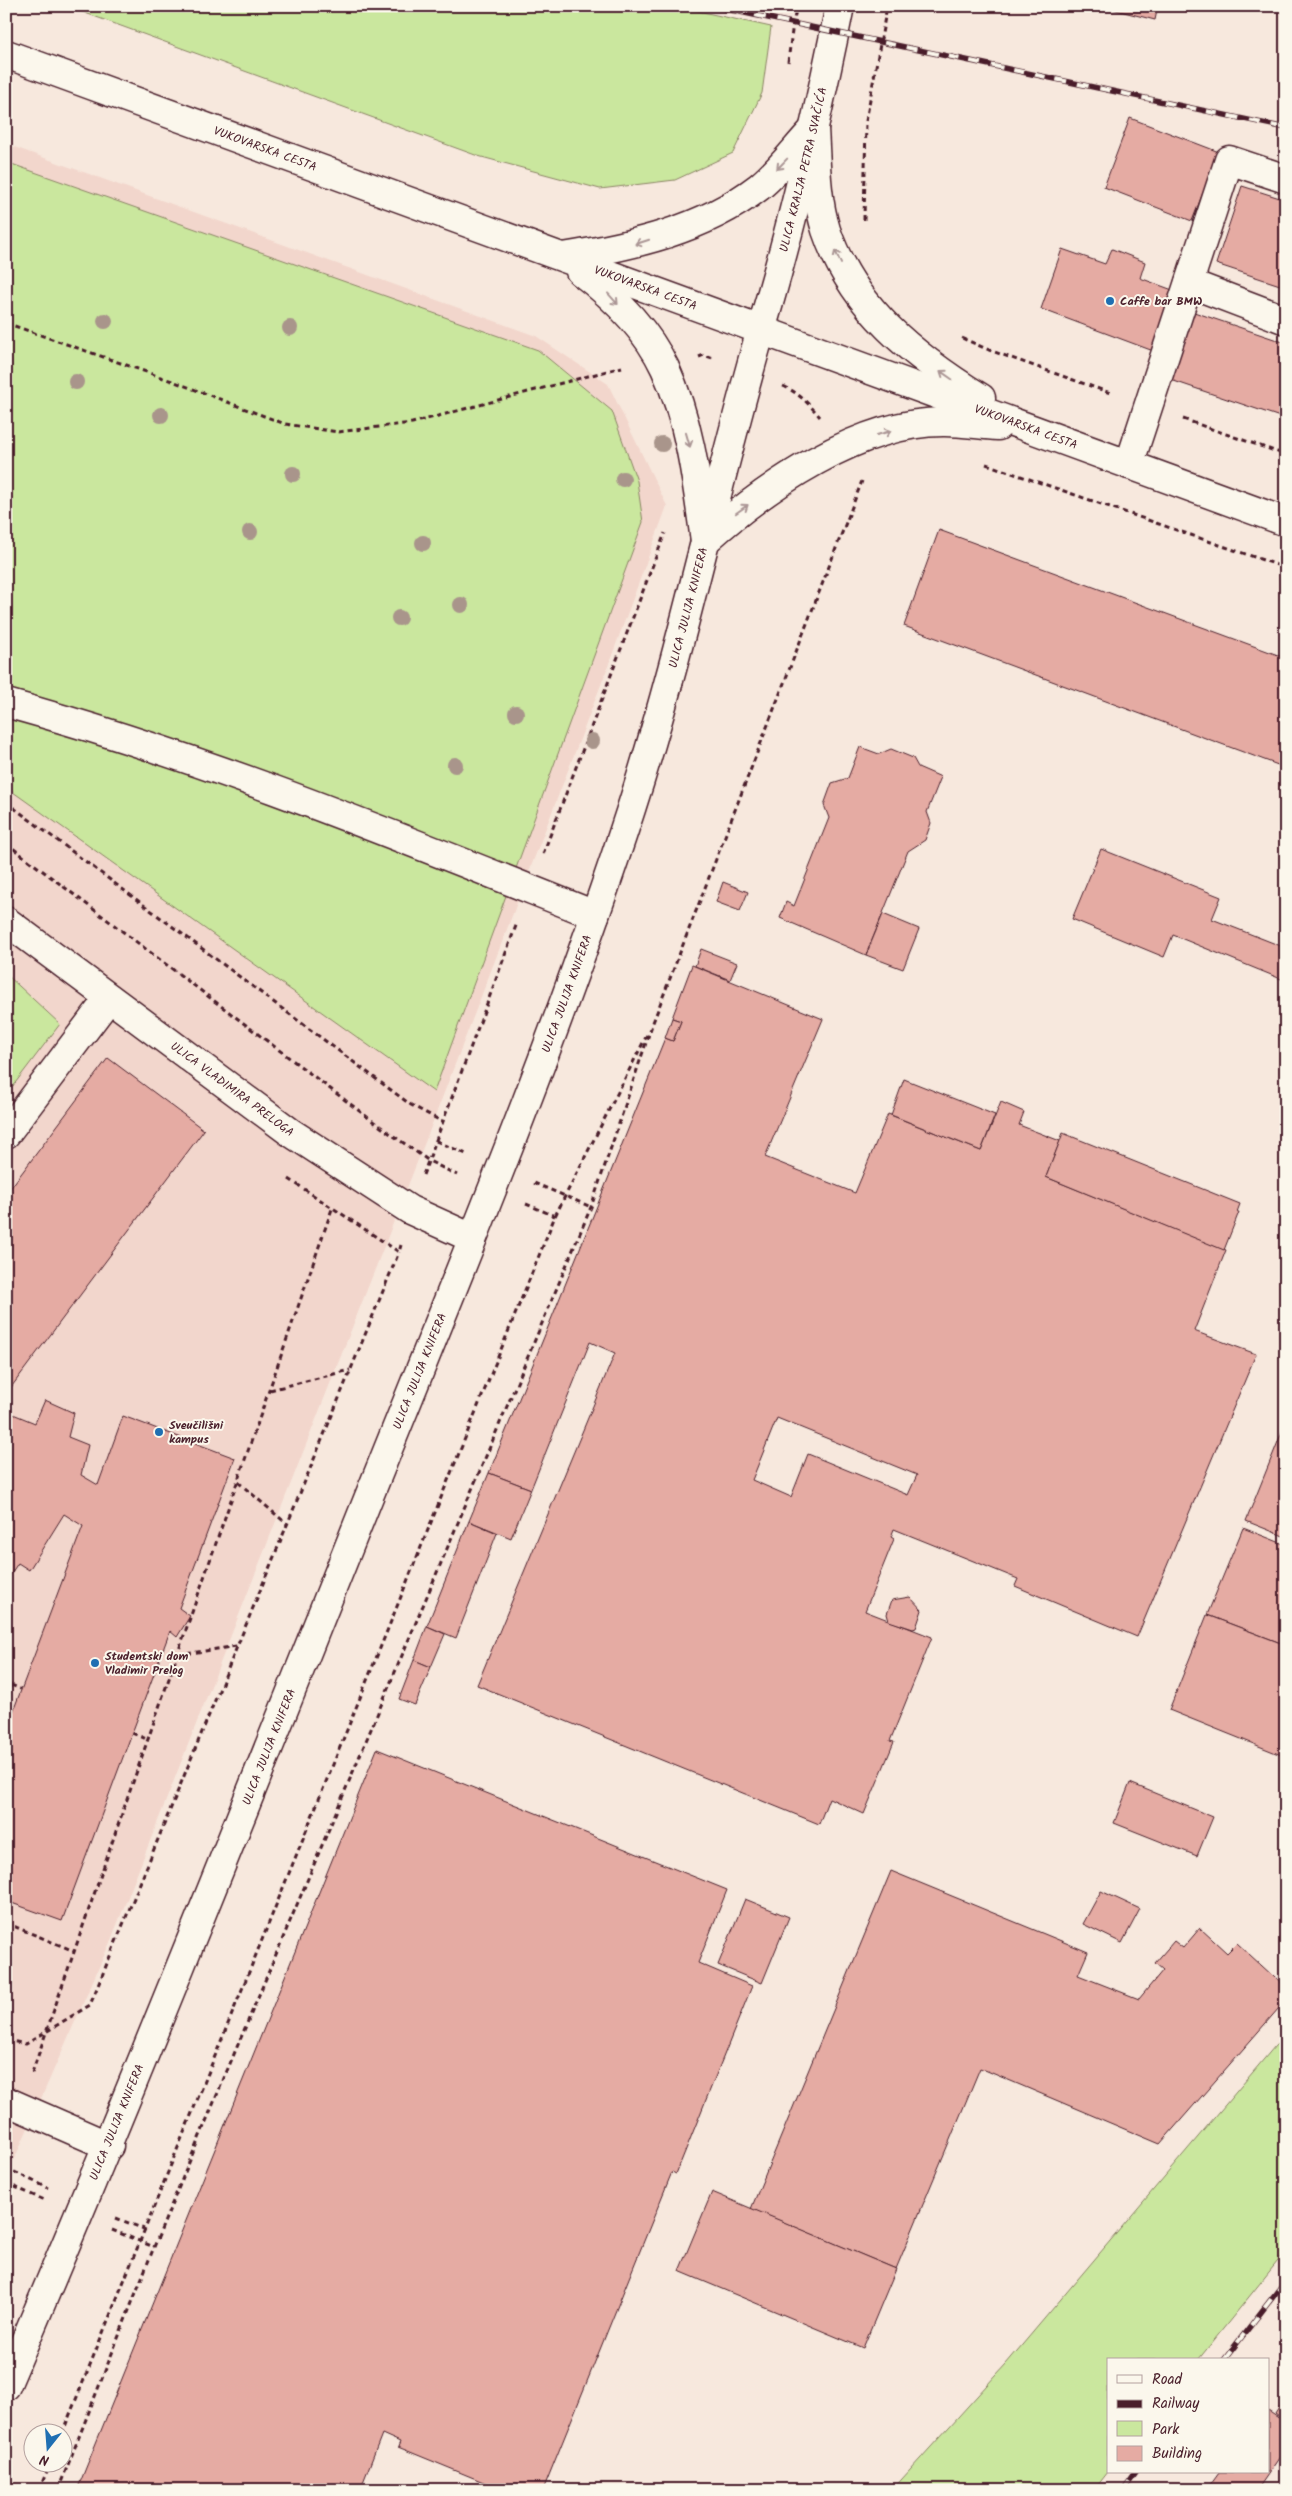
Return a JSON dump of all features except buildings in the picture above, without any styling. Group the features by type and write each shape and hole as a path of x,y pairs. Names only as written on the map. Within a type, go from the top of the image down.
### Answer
{"main road":[{"name":"ULICA KRALJA PETRA SVAČIĆA","path":"761,330 779,271 814,128 840,6"},
{"name":"VUKOVARSKA CESTA","path":"6,54 1286,522"},
{"path":"562,257 633,245 712,216 760,186 814,128"},
{"path":"814,128 818,190 826,230 845,273 873,314 912,351 951,379 1032,429"},
{"path":"1129,465 1229,160 1286,179"},
{"path":"562,257 604,290 632,320 694,462 705,542"},
{"path":"1189,283 1286,320"},
{"name":"ULICA JULIJA KNIFERA","path":"6,2386 109,2146 491,1191 595,915 633,804 761,330"},
{"path":"705,542 736,513 818,459 844,445 913,425 944,422 1032,429"},
{"path":"6,703 62,718 224,770 595,915"},
{"name":"ULICA VLADIMIRA PRELOGA","path":"6,921 290,1132 410,1210 472,1238"},
{"path":"6,1134 110,998"},
{"path":"13,2105 109,2146"}],"path":[{"path":"787,69 797,6"},
{"path":"866,226 864,218 866,121 887,6"},
{"path":"6,323 166,379 284,424 338,432 412,423 605,370 652,365 704,355 793,391"},
{"path":"954,334 988,350 1286,455"},
{"path":"984,464 1286,568"},
{"path":"58,2490 177,2193 591,1207 652,1025 863,478"},
{"path":"6,2040 26,2044 90,2006 399,1252 410,1210 529,889 666,530"},
{"path":"6,802 411,1105 443,1122"},
{"path":"6,843 429,1161 491,1191 555,1216"},
{"path":"66,2424 555,1216 652,1025"},
{"path":"284,1175 332,1209 399,1252"},
{"path":"13,2105 46,2032 332,1209"},
{"path":"270,1390 351,1370"},
{"path":"238,1482 287,1524"},
{"path":"178,1655 238,1646"},
{"path":"6,1676 11,1686 21,1689"},
{"path":"6,1698 11,1686"},
{"path":"132,1733 149,1740"},
{"path":"6,1923 74,1951"},
{"path":"39,2490 46,2474"}],"shaded area":[{"name":"Sveučilišni kampus","path":"6,144 536,336 608,384 667,506 607,669 429,1132 111,1940 6,2178"}],"green space":[{"path":"66,6 675,6 771,27 762,93 733,153 675,180 600,189 478,156"},
{"path":"6,162 538,350 612,411 637,481 643,522 434,1092 6,787"},
{"path":"6,974 60,1024 6,1095"},
{"path":"1286,2033 1286,2251 1200,2358 1107,2358 1107,2473 1094,2490 892,2490 1006,2364"}],"railway":[{"path":"712,6 1286,128"},
{"path":"1226,2358 1286,2280"},
{"path":"1123,2490 1135,2474"}],"place":[{"name":"Caffe bar BMW","path":"1110,301"},
{"name":"Sveučilišni kampus","path":"159,1432"},
{"name":"Studentski dom Vladimir Prelog","path":"95,1663"}]}
